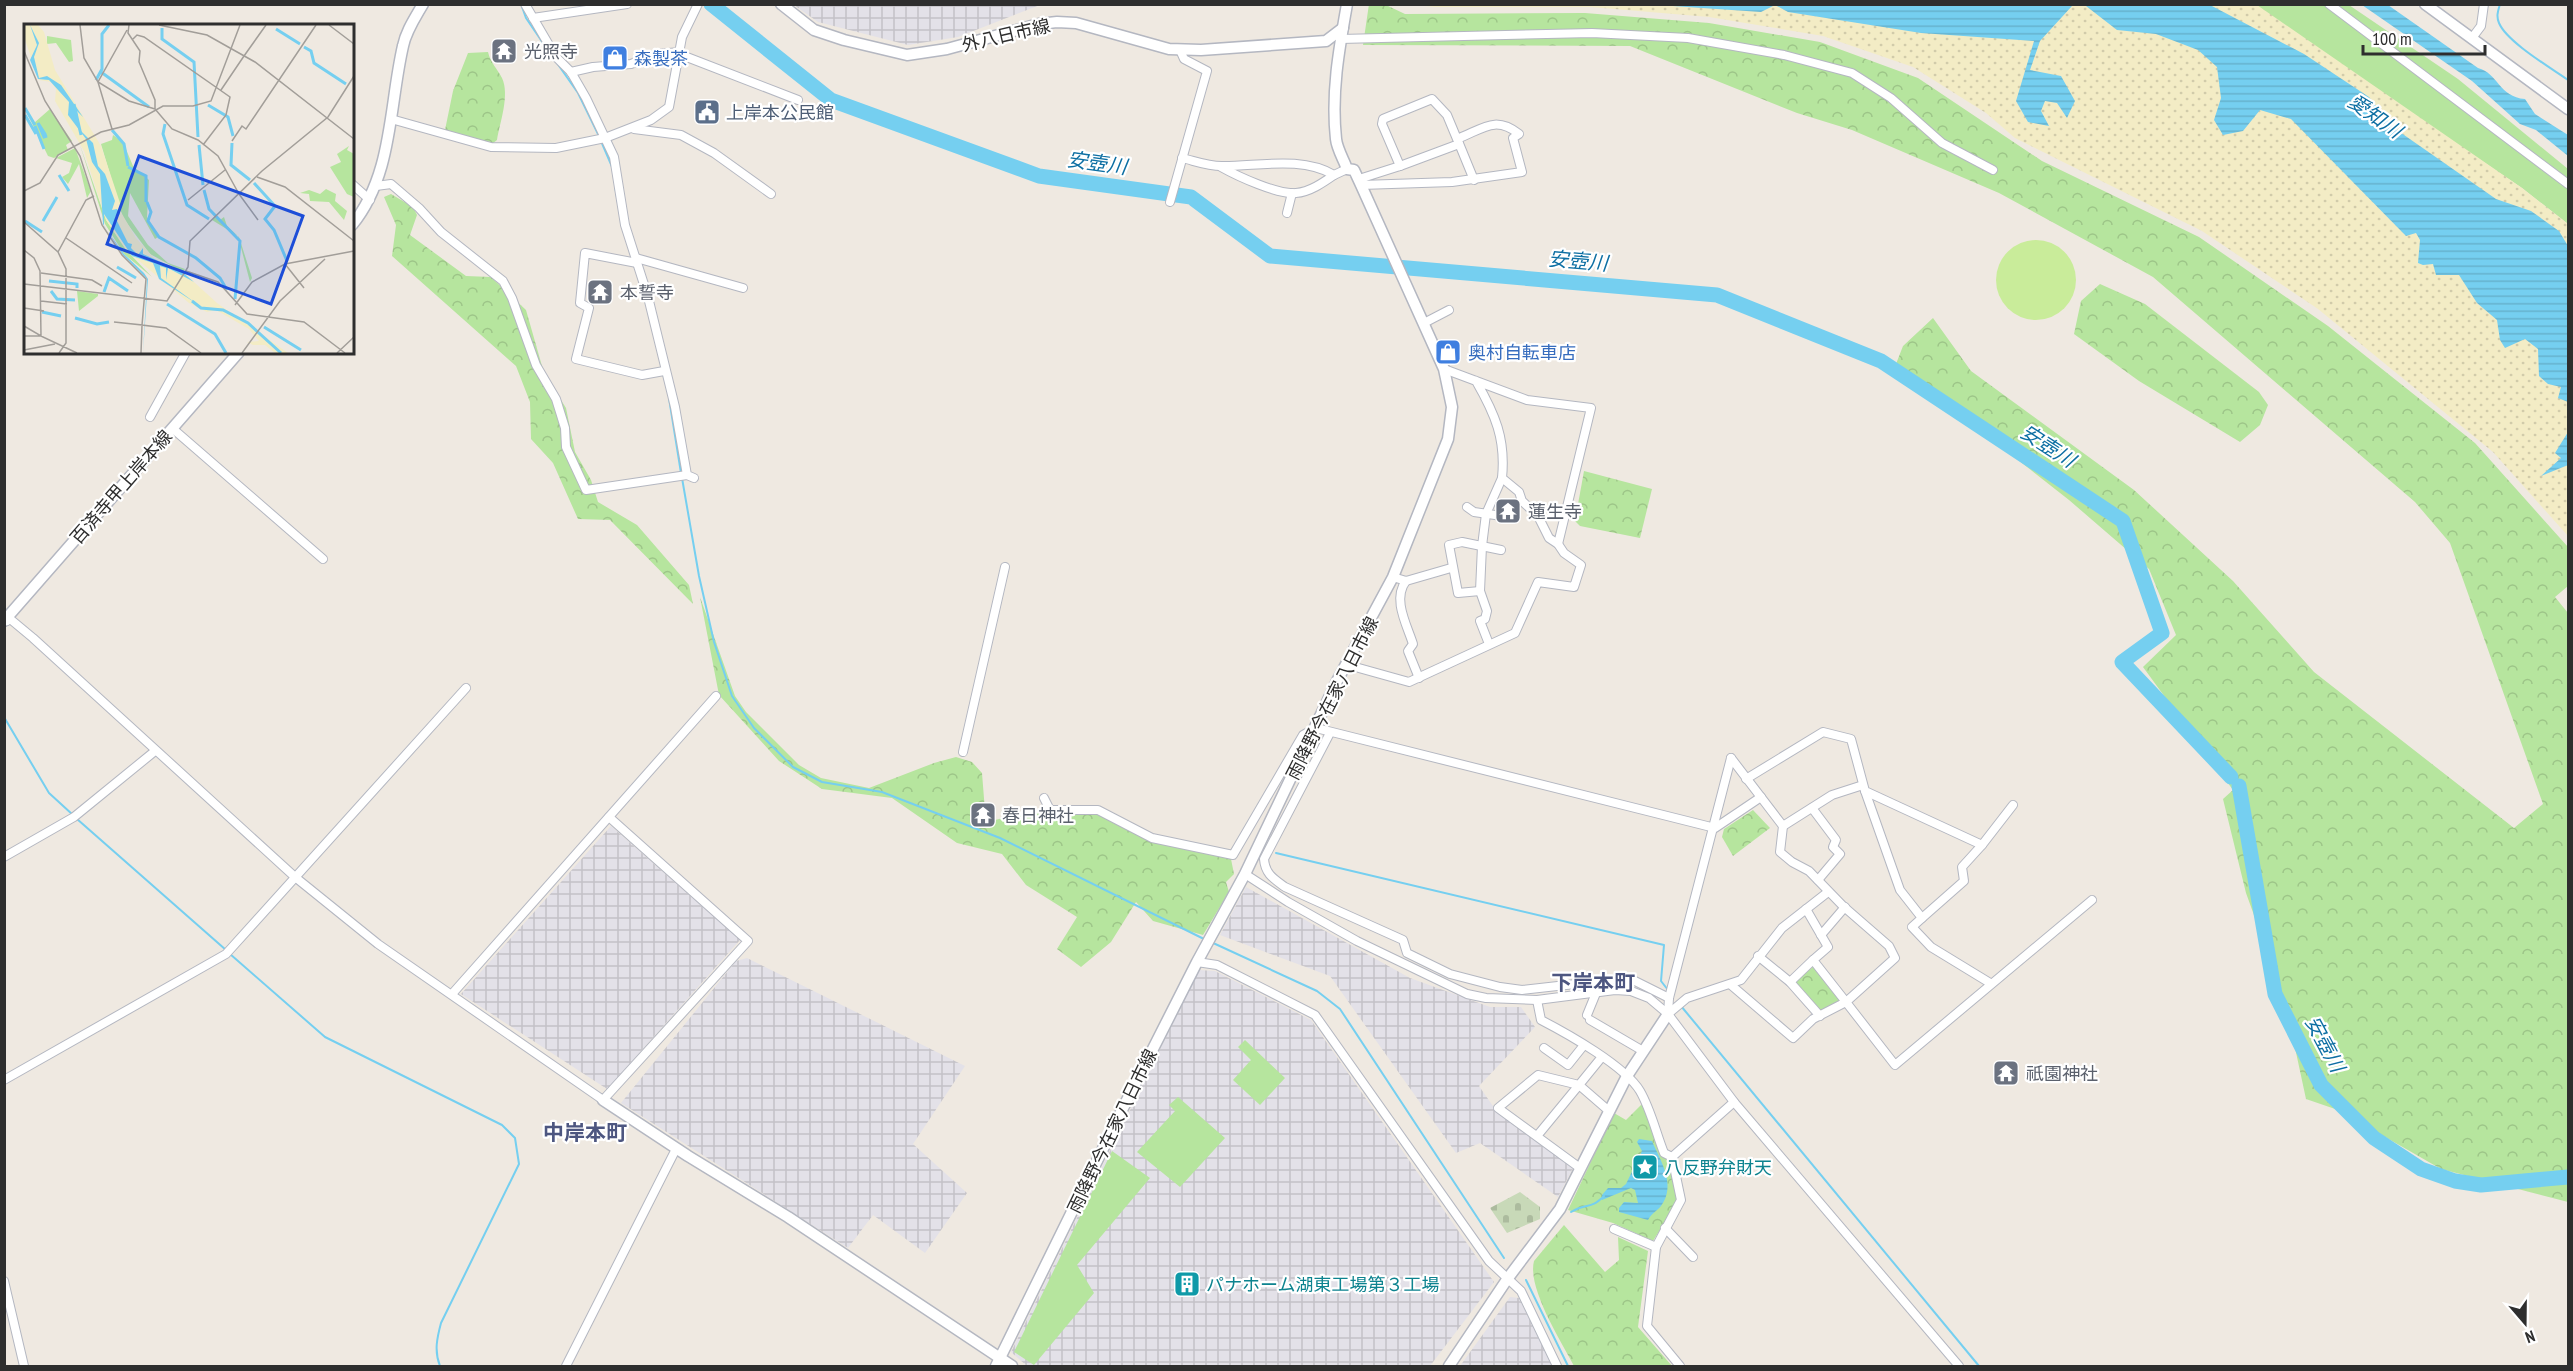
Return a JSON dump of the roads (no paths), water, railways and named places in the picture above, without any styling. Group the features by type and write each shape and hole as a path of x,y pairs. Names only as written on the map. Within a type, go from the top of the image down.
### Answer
{"main road":[{"path":"354,222 370,200 376,186 392,119 403,44 423,4"},
{"name":"外八日市線","path":"781,4 814,30 844,40 907,55 947,49 1039,24 1057,22 1076,23 1148,44 1180,50 1326,41 1342,34"},
{"name":"雨降野今在家八日市線","path":"998,1362 1197,962 1245,874 1337,681 1393,577 1448,439 1452,407 1443,369 1360,182 1354,170 1347,169 1336,141 1336,83 1347,4"},
{"path":"2425,4 2568,109"},
{"name":"百済寺甲上岸本線","path":"6,619 237,354"},
{"path":"1449,1366 1508,1278 1560,1209 1627,1076 1668,1014"},
{"path":"603,1100 676,1149 788,1217 998,1362 1012,1366"}],"street":[{"path":"376,186 391,184 419,207 441,232 503,281 512,298 536,365 556,399 565,428 566,447 586,490 691,477 675,407 664,372 648,297 621,208 617,167 605,138 571,72 556,57 525,4"},
{"path":"533,18 627,4"},
{"path":"392,119 491,147 566,147 605,138 651,120 669,107 682,37 698,4"},
{"path":"2329,4 2568,184"},
{"path":"2472,38 2481,26 2484,4"},
{"path":"1342,34 1592,33 1688,38 1784,55 1852,73 1891,98 1935,139 1993,170"},
{"path":"1170,202 1207,71 1184,58 1180,50"},
{"path":"571,72 631,63 657,54 679,53 798,100"},
{"path":"1400,166 1382,123 1383,119 1410,106 1432,99 1447,115 1474,180"},
{"path":"1498,123 1506,124 1519,134 1513,138 1522,172 1474,180 1360,182 1498,123"},
{"path":"630,128 681,135 714,153 771,194"},
{"path":"1182,158 1221,167 1286,163 1324,169 1334,175"},
{"path":"1221,167 1241,179 1292,193 1321,184 1347,169"},
{"path":"354,186 370,200"},
{"path":"1287,213 1292,193"},
{"path":"664,372 642,375 576,359 589,308 580,303 585,253 637,260 743,288"},
{"path":"1424,323 1449,310"},
{"path":"150,417 185,354"},
{"path":"1443,369 1527,400 1591,408 1558,544"},
{"path":"1476,381 1494,414 1505,454 1502,478 1486,514 1482,546 1480,591 1487,611 1485,619 1480,621 1489,644"},
{"path":"172,428 323,559"},
{"path":"1347,665 1409,682 1515,633 1538,582 1574,587 1581,566 1549,538 1538,516 1522,501 1519,492 1502,478"},
{"path":"1467,507 1474,512 1509,517"},
{"path":"1480,591 1458,593 1451,568 1449,544 1462,542 1502,550"},
{"path":"963,752 1005,567"},
{"path":"1393,577 1406,581 1451,568"},
{"path":"1406,581 1400,588 1400,602 1413,644 1408,651 1419,678"},
{"path":"6,619 295,877 378,944 603,1100 748,941 609,817"},
{"path":"4,1080 226,954 466,688"},
{"path":"452,994 716,696"},
{"path":"1044,798 1050,810 1098,810 1152,838 1233,855 1303,735 1316,728 1715,828 1761,797"},
{"path":"1330,732 1264,859 1265,868 1272,878 1285,888 1402,940 1407,952 1450,974 1522,990 1629,978 1669,998"},
{"path":"1746,779 1823,732 1851,739 1864,788 1900,890 1922,918"},
{"path":"4,856 75,817 155,751"},
{"path":"1668,1014 1669,998 1715,828 1731,758 1783,826 1780,852 1809,871 1828,892 1889,946 1896,958 1846,1002 1813,1019 1793,1038 1731,985"},
{"path":"1783,826 1832,795 1864,788 1982,845"},
{"path":"1990,983 1931,946 1912,927 1964,881 1962,867 2013,805"},
{"path":"1812,808 1836,840 1833,847 1840,854 1818,880"},
{"path":"1245,874 1357,941 1454,990 1486,998 1537,1000 1615,990 1631,991 1649,998 1668,1014 1734,1102 1959,1366"},
{"path":"1668,1014 1687,999 1741,980 1782,928 1828,892"},
{"path":"1813,960 1894,1065 2092,900"},
{"path":"1821,935 1845,907"},
{"path":"1790,981 1828,947 1806,909"},
{"path":"1758,956 1790,981 1821,1016"},
{"path":"1197,962 1216,965 1316,1015 1489,1261 1521,1291 1557,1366"},
{"path":"1596,993 1589,1018 1643,1051"},
{"path":"1537,1000 1541,1020 1584,1045 1627,1076 1639,1089 1664,1153 1672,1157"},
{"path":"1544,1048 1568,1065 1584,1045"},
{"path":"1537,1136 1601,1058"},
{"path":"1580,1168 1498,1108 1538,1075 1579,1085 1609,1111"},
{"path":"1672,1157 1734,1102"},
{"path":"566,1366 676,1149"},
{"path":"1672,1157 1681,1200 1656,1247 1647,1326 1680,1366"},
{"path":"1614,1228 1656,1247"},
{"path":"1665,1228 1693,1257"},
{"path":"4,1281 24,1366"}],"water":[{"path":"1658,5 1775,5 1761,12"},
{"name":"愛知川","path":"1775,5 2210,5 2304,54 2369,97 2394,128 2496,199 2531,211 2559,231 2568,246 2568,402 2558,398 2561,387 2548,384 2539,376 2538,349 2525,339 2505,348 2500,340 2497,320 2477,303 2459,275 2436,275 2433,264 2418,263 2420,240 2416,233 2406,236 2291,119 2260,110 2243,131 2223,135 2214,120 2221,98 2217,67 2198,50 2156,34 2117,30 2086,6 2072,6 2040,41 2030,70 2061,76 2075,101 2067,118 2057,103 2045,101 2041,111 2049,126 2028,122 2016,101 2034,41 1921,33 1788,12"},
{"path":"2362,5 2388,5 2485,71 2504,90 2525,99 2535,114 2568,135 2568,156 2536,130 2520,124 2472,81"},
{"path":"2568,432 2568,465 2541,476 2561,458 2555,453"},
{"path":"1639,1139 1652,1141 1663,1164 1667,1181 1666,1198 1648,1220 1619,1212 1624,1202 1638,1203 1635,1190 1631,1188 1602,1200 1602,1195 1608,1188 1621,1188 1626,1184 1642,1151 1637,1142"}],"waterway":[{"path":"521,4 526,18 545,46"},
{"name":"安壺川","path":"711,4 831,100 1039,176 1191,197 1270,256 1717,295 1881,361 2123,521 2162,633 2122,662 2231,777"},
{"path":"2500,4 2499,23 2511,38 2568,80"},
{"path":"557,63 578,93 599,136"},
{"path":"601,141 613,169"},
{"path":"615,186 621,219"},
{"path":"669,398 681,473"},
{"path":"682,478 699,576 714,642 732,696 754,728 793,767 822,782 882,792 1000,838 1206,940"},
{"path":"4,717 49,793 73,815"},
{"name":"安壺川","path":"2239,786 2275,994 2321,1085 2374,1138 2421,1169 2455,1181 2481,1185 2568,1177"},
{"path":"77,819 226,950"},
{"path":"1276,853 1664,945 1661,981 1668,990"},
{"path":"1211,942 1317,991 1340,1009 1504,1258"},
{"path":"230,954 325,1037 502,1125 515,1138 519,1164 441,1323 437,1339 440,1366"},
{"path":"1681,1006 1979,1366"},
{"path":"1571,1212 1591,1205 1604,1196"},
{"path":"1526,1280 1568,1366"}],"place":[{"name":"光照寺","path":"504,51"},
{"name":"森製茶","path":"615,58"},
{"name":"上岸本公民館","path":"707,112"},
{"name":"本誓寺","path":"600,292"},
{"name":"奥村自転車店","path":"1448,352"},
{"name":"蓮生寺","path":"1508,511"},
{"name":"春日神社","path":"983,815"},
{"name":"祇園神社","path":"2006,1073"},
{"name":"八反野弁財天","path":"1645,1167"},
{"name":"パナホーム湖東工場第３工場","path":"1187,1284"}],"district":[{"name":"下岸本町","path":"1593,982"},
{"name":"中岸本町","path":"585,1132"}]}
